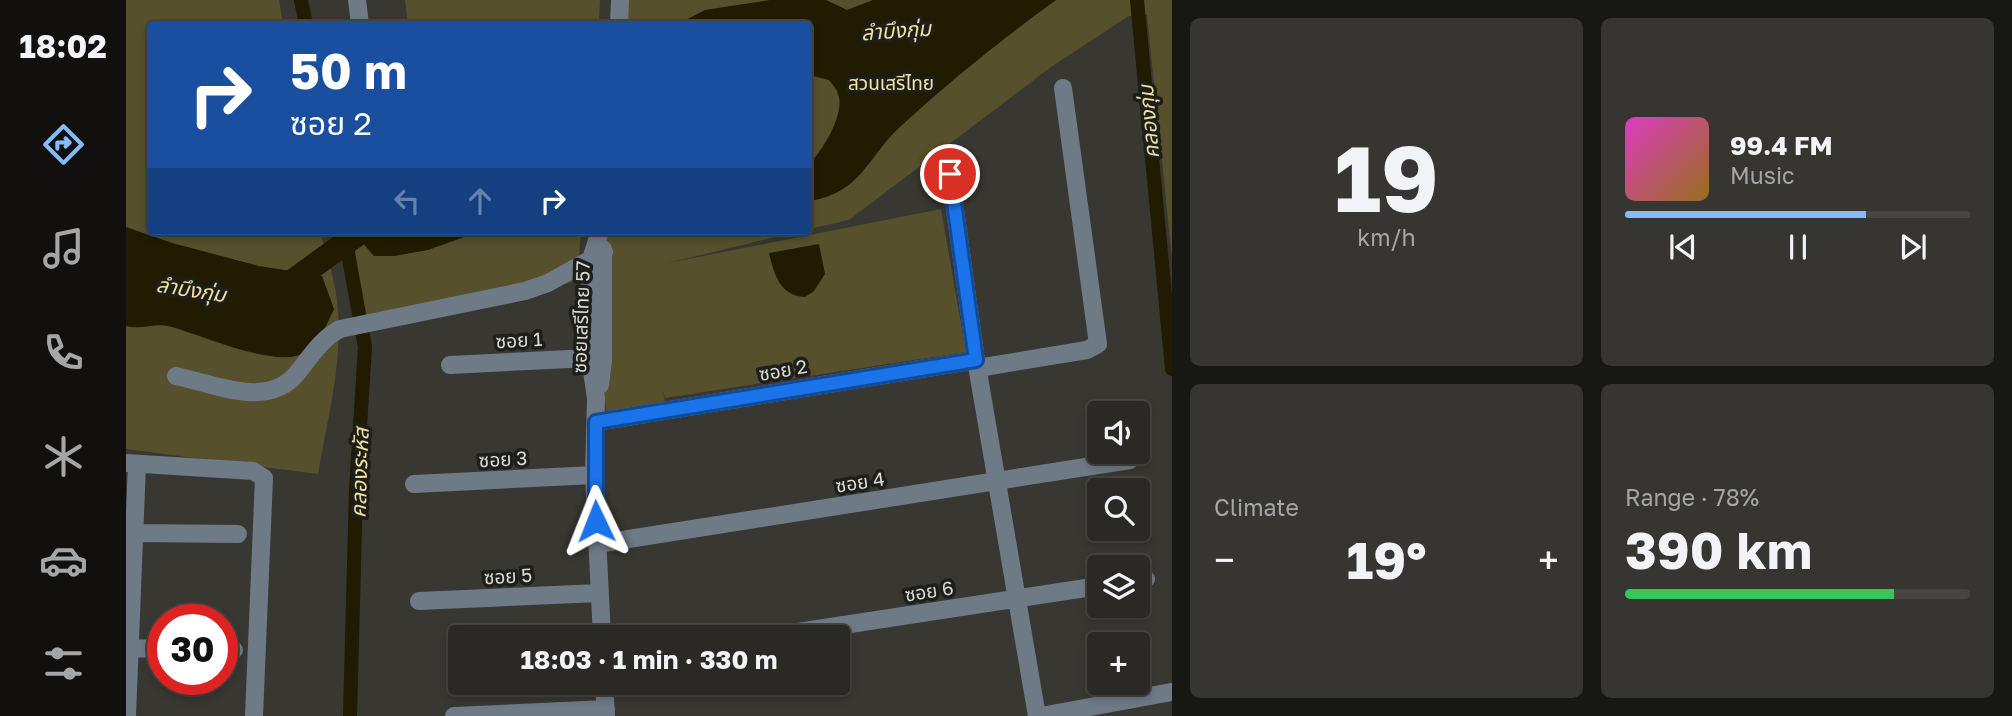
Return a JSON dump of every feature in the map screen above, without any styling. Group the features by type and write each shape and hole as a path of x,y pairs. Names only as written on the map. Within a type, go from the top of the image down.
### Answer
{"street":[{"path":"357,0 360,21"},
{"path":"619,21 620,0"},
{"name":"ซอย 2","path":"596,422 977,364 1087,350 1098,344 1063,88"},
{"path":"950,174 977,364 1039,716 1171,692"},
{"path":"176,376 256,393 271,393 291,382 328,336 340,330 548,284 599,244"},
{"name":"ซอยเสรีไทย 57","path":"599,244 589,292 590,358 596,398 594,475 601,625"},
{"name":"ซอยเสรีไทย 57","path":"596,398 603,361 599,244"},
{"name":"ซอย 1","path":"450,365 590,358"},
{"path":"127,716 133,533 131,463 253,471 264,478 254,716"},
{"name":"ซอย 4","path":"597,544 1106,464"},
{"name":"ซอย 3","path":"414,484 594,475"},
{"path":"133,533 238,534"},
{"name":"ซอย 6","path":"843,625 1087,588"},
{"name":"ซอย 5","path":"419,601 599,593"},
{"path":"130,648 147,649"},
{"path":"454,716 606,713 605,695"}],"green space":[{"path":"126,0 279,0 282,21 147,21 147,235 321,235 334,283 339,322 337,366 318,474 126,449"},
{"path":"405,0 600,0 599,21 408,21"},
{"name":"สวนเสรีไทย","path":"615,0 1172,0 1172,259 1147,15 1129,16 1051,67 849,220 812,228 812,21 613,21"},
{"path":"941,209 966,352 665,398 663,392 665,403 606,413 599,326 599,235 784,235 668,263"},
{"path":"351,235 581,235 577,281 368,331"}],"water":[{"path":"770,0 826,0 847,10 873,0 1056,0 920,109 889,138 852,182 827,197 812,200 812,160 831,132 840,102 837,90 829,80 812,76 812,21 684,21 705,10"},
{"path":"126,227 172,243 259,266 322,276 334,309 311,348 299,355 286,357 253,353 168,326 126,326"},
{"path":"361,235 483,235 464,237 428,250 394,256 374,256 362,242"},
{"path":"819,244 825,274 814,291 805,297 790,293 776,276 769,253"}],"waterway":[{"name":"คลองระหัส","path":"301,0 305,21"},
{"name":"คลองกุ่ม","path":"1137,0 1172,369"},
{"name":"คลองระหัส","path":"345,235 365,347 356,489 350,716"},
{"name":"ลำบึงกุ่ม","path":"279,291 356,235"}],"route":[{"path":"596,521 596,422 976,360 950,174"}]}
